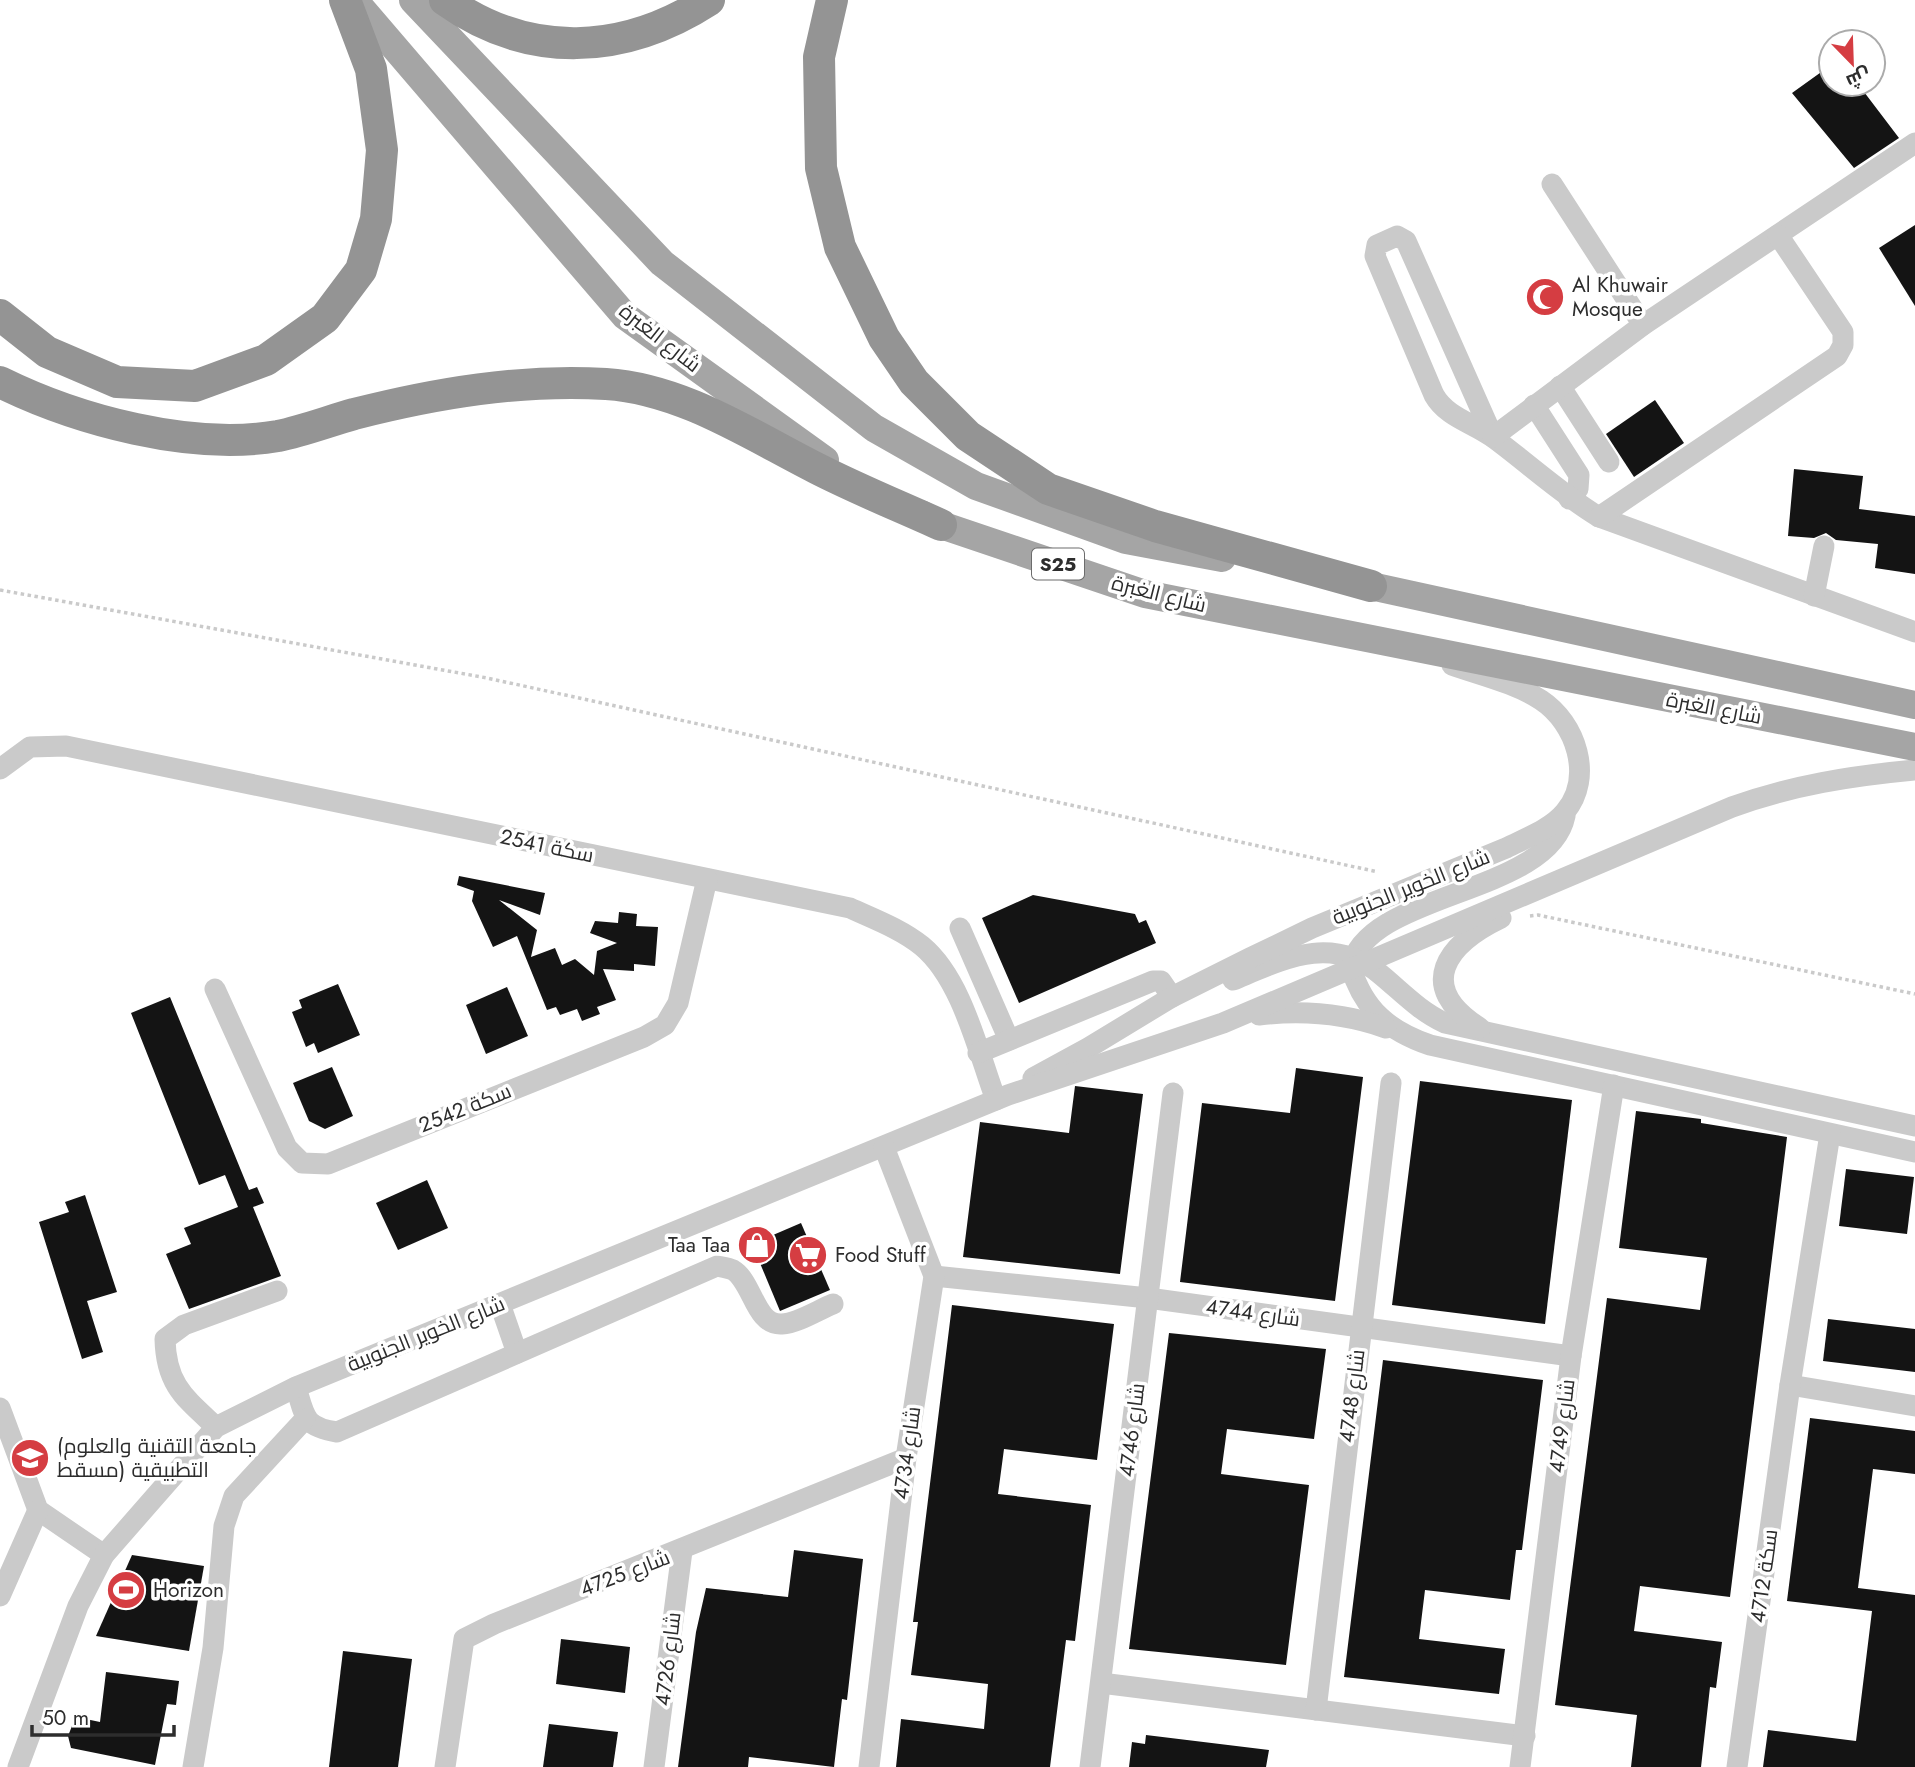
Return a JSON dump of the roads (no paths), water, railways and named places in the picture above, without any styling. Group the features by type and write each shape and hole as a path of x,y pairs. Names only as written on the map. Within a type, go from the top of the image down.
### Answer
{"highway":[{"path":"0,316 47,352 117,382 195,386 266,360 325,318 361,270 376,219 382,150 371,69 345,0"},
{"path":"445,0 497,30 532,40 576,43 616,41 657,28 709,0"},
{"path":"832,0 819,57 821,168 840,247 884,338 915,382 968,436 1048,489 1155,526 1371,586"},
{"path":"0,382 28,396 123,425 201,439 277,436 438,395 520,383 609,384 680,398 842,481 941,525"}],"main road":[{"name":"شارع الغبرة","path":"354,0 625,316 817,456 941,525 1145,594 1915,747"},
{"name":"شارع الغبرة","path":"413,0 662,263 874,428 976,486 1126,540 1371,586 1915,705"}],"street":[{"path":"1493,437 1643,325 1915,143"},
{"path":"1552,184 1643,325"},
{"path":"1599,517 1837,356 1843,345 1843,332 1778,235"},
{"path":"1493,437 1406,241 1397,236 1377,245 1375,256 1439,405 1493,437 1569,499 1599,517 1915,632"},
{"path":"1560,386 1608,462"},
{"path":"1534,405 1579,475 1578,489 1569,499"},
{"path":"1814,596 1824,546"},
{"path":"1397,1032 1368,1007 1356,962 1372,934 1399,918 1480,885 1536,855 1556,837 1580,777 1574,741 1557,711 1522,690 1398,646"},
{"path":"1877,698 1915,687"},
{"name":"سكة 2541","path":"0,769 30,747 66,746 850,908 896,929 940,963 954,986 978,1053 1002,1097"},
{"name":"شارع الخوير الجنوبية","path":"18,1767 78,1606 104,1555 216,1427 296,1388 1002,1097 1223,1023 1356,962 1732,807 1804,784 1915,770"},
{"name":"شارع الخوير الجنوبية","path":"1002,1097 1172,997 1312,928 1506,848 1536,833 1566,811"},
{"path":"1498,1035 1478,1027 1448,999 1443,979 1446,962 1458,944 1477,930 1629,859 1660,836"},
{"name":"سكة 2542","path":"215,989 287,1148 302,1163 328,1164 665,1025 678,1003 707,879"},
{"path":"960,928 1009,1040"},
{"path":"1088,1048 1281,961 1317,952 1356,962 1432,1016 1498,1035 1915,1126"},
{"path":"954,986 980,974"},
{"path":"978,1053 1153,981 1161,981 1172,997"},
{"path":"1223,1023 1261,1015 1311,1013 1369,1022 1430,1045 1915,1152"},
{"name":"4748 شارع","path":"1316,1710 1391,1083"},
{"name":"4749 شارع","path":"1520,1767 1571,1356 1614,1086"},
{"name":"4746 شارع","path":"1090,1767 1173,1093"},
{"name":"سكة 4712","path":"1737,1767 1790,1385 1830,1134"},
{"name":"4734 شارع","path":"869,1767 906,1458 934,1276 884,1147"},
{"path":"296,1388 305,1419 318,1429 337,1432 717,1266 732,1269 742,1279 763,1316 774,1324 785,1324 833,1304"},
{"name":"4744 شارع","path":"934,1276 1148,1298 1571,1356"},
{"path":"216,1427 179,1393 166,1358 165,1339 184,1325 277,1291"},
{"path":"500,1304 517,1353"},
{"path":"1790,1385 1915,1406"},
{"path":"0,1408 38,1510 104,1555"},
{"path":"193,1767 213,1648 224,1526 234,1496 305,1419"},
{"name":"4725 شارع","path":"445,1767 464,1639 494,1623 682,1550 906,1458"},
{"path":"0,1596 38,1510"},
{"name":"4726 شارع","path":"654,1767 682,1550"},
{"path":"1101,1683 1525,1736"}],"place":[{"name":"Al Khuwair Mosque","path":"1545,297"},
{"name":"Taa Taa","path":"757,1245"},
{"name":"Food Stuff","path":"808,1255"},
{"name":"(جامعة التقنية والعلوم التطبيقية (مسقط","path":"30,1458"},
{"name":"Horizon","path":"126,1590"}]}
